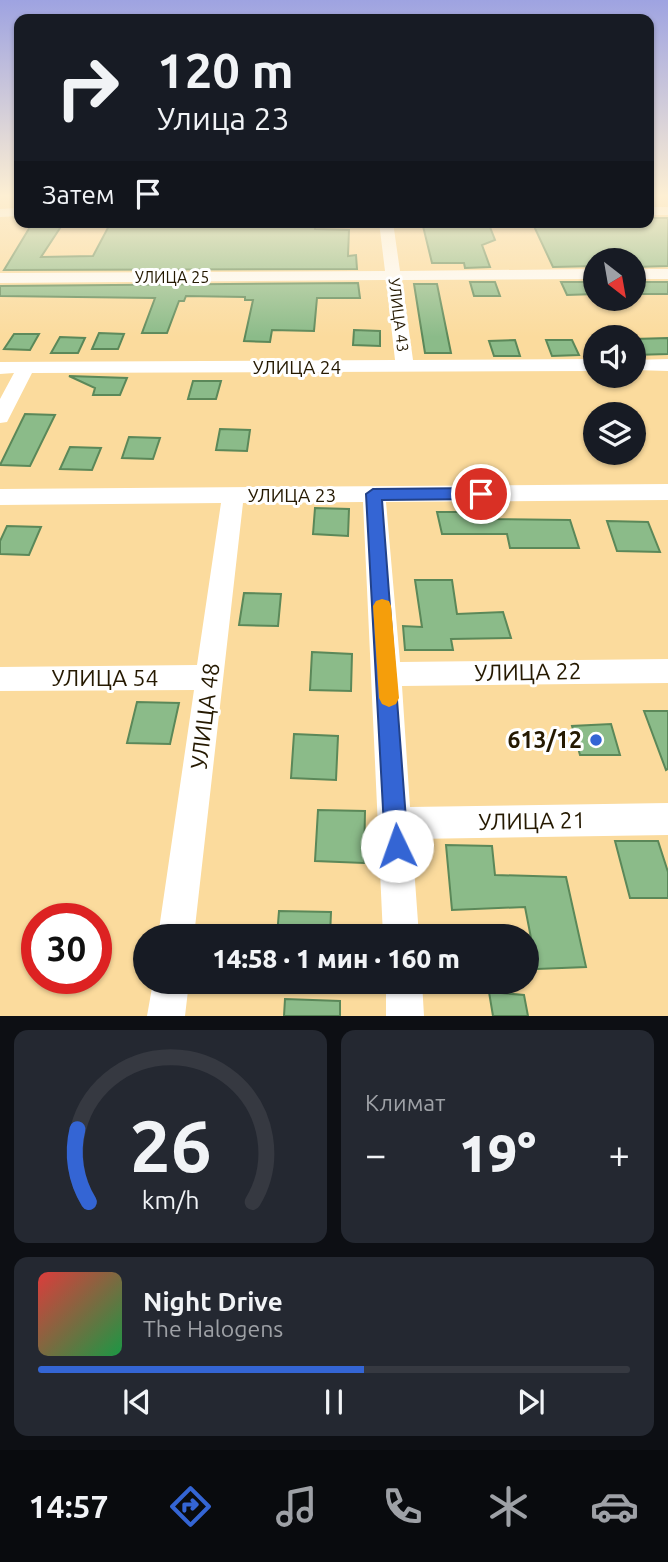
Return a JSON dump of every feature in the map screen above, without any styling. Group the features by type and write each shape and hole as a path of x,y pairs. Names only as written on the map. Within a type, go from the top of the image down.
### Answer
{"street":[{"name":"УЛИЦА 43","path":"389,242 405,366"},
{"name":"УЛИЦА 25","path":"0,278 583,274"},
{"path":"646,274 668,274"},
{"name":"УЛИЦА 24","path":"0,368 583,365"},
{"path":"646,365 668,365"},
{"path":"0,417 26,368"},
{"name":"УЛИЦА 23","path":"0,497 668,492"},
{"path":"373,494 387,674 400,924"},
{"name":"УЛИЦА 48","path":"179,924 233,495"},
{"name":"УЛИЦА 22","path":"387,674 668,671"},
{"name":"УЛИЦА 54","path":"0,679 210,677"},
{"name":"УЛИЦА 21","path":"396,823 668,819"},
{"path":"166,1016 169,994"},
{"path":"404,994 405,1016"}],"building":[{"path":"21,242 51,242 41,257 93,256 100,242 349,242 348,256 356,255 357,269 4,270"},
{"path":"427,242 489,242 482,245 490,267 465,268 464,263 432,263"},
{"path":"542,242 668,242 668,266 646,267 646,248 583,248 583,266 553,267"},
{"path":"470,282 495,282 500,296 474,296"},
{"path":"561,282 583,282 583,294 567,295"},
{"path":"646,282 668,282 668,294 646,294"},
{"path":"358,283 360,298 317,298 314,331 272,330 270,342 244,341 253,300 245,300 245,297 186,296 184,301 179,301 167,333 142,333 155,298 0,296 0,286"},
{"path":"414,284 437,284 451,353 425,353"},
{"path":"354,330 380,331 380,346 353,345"},
{"path":"99,333 124,334 118,349 92,349"},
{"path":"14,334 39,334 30,350 4,349"},
{"path":"60,337 85,338 78,353 51,353"},
{"path":"668,338 668,354 646,355 646,339"},
{"path":"515,340 520,356 494,356 489,341"},
{"path":"546,340 572,340 579,355 552,356"},
{"path":"69,376 127,378 120,395 93,395 95,388"},
{"path":"193,381 221,381 216,399 188,399"},
{"path":"25,414 55,415 30,466 0,465"},
{"path":"220,429 250,430 247,451 216,450"},
{"path":"129,437 160,438 153,459 122,458"},
{"path":"70,447 101,448 92,470 60,469"},
{"path":"315,508 349,509 348,536 313,534"},
{"path":"437,512 479,512 480,519 570,520 579,548 510,548 507,534 442,534"},
{"path":"607,521 648,522 660,552 617,551"},
{"path":"7,526 41,527 29,555 0,554 0,541"},
{"path":"415,580 452,580 457,614 503,612 511,638 451,639 453,650 405,650 403,626 422,627"},
{"path":"244,593 281,594 278,626 239,625"},
{"path":"312,652 352,654 351,691 310,690"},
{"path":"137,702 179,703 170,744 127,743"},
{"path":"644,711 668,711 666,770"},
{"name":"613/12","path":"611,724 620,755 580,755 572,726"},
{"path":"294,734 338,736 336,780 291,778"},
{"path":"318,810 365,811 364,863 315,861"},
{"path":"615,841 658,841 668,872 668,898 630,898"},
{"path":"446,845 492,846 495,875 566,877 586,967 539,969 539,924 528,924 525,907 452,910"},
{"path":"279,911 331,912 330,924 278,924"},
{"path":"489,994 524,995 528,1016 493,1016"},
{"path":"285,999 340,1001 340,1016 284,1016"}],"slow traffic":[{"path":"382,606 389,698"}],"place":[{"name":"613/12","path":"596,740"}],"route":[{"path":"397,846 373,494 481,494"}]}
